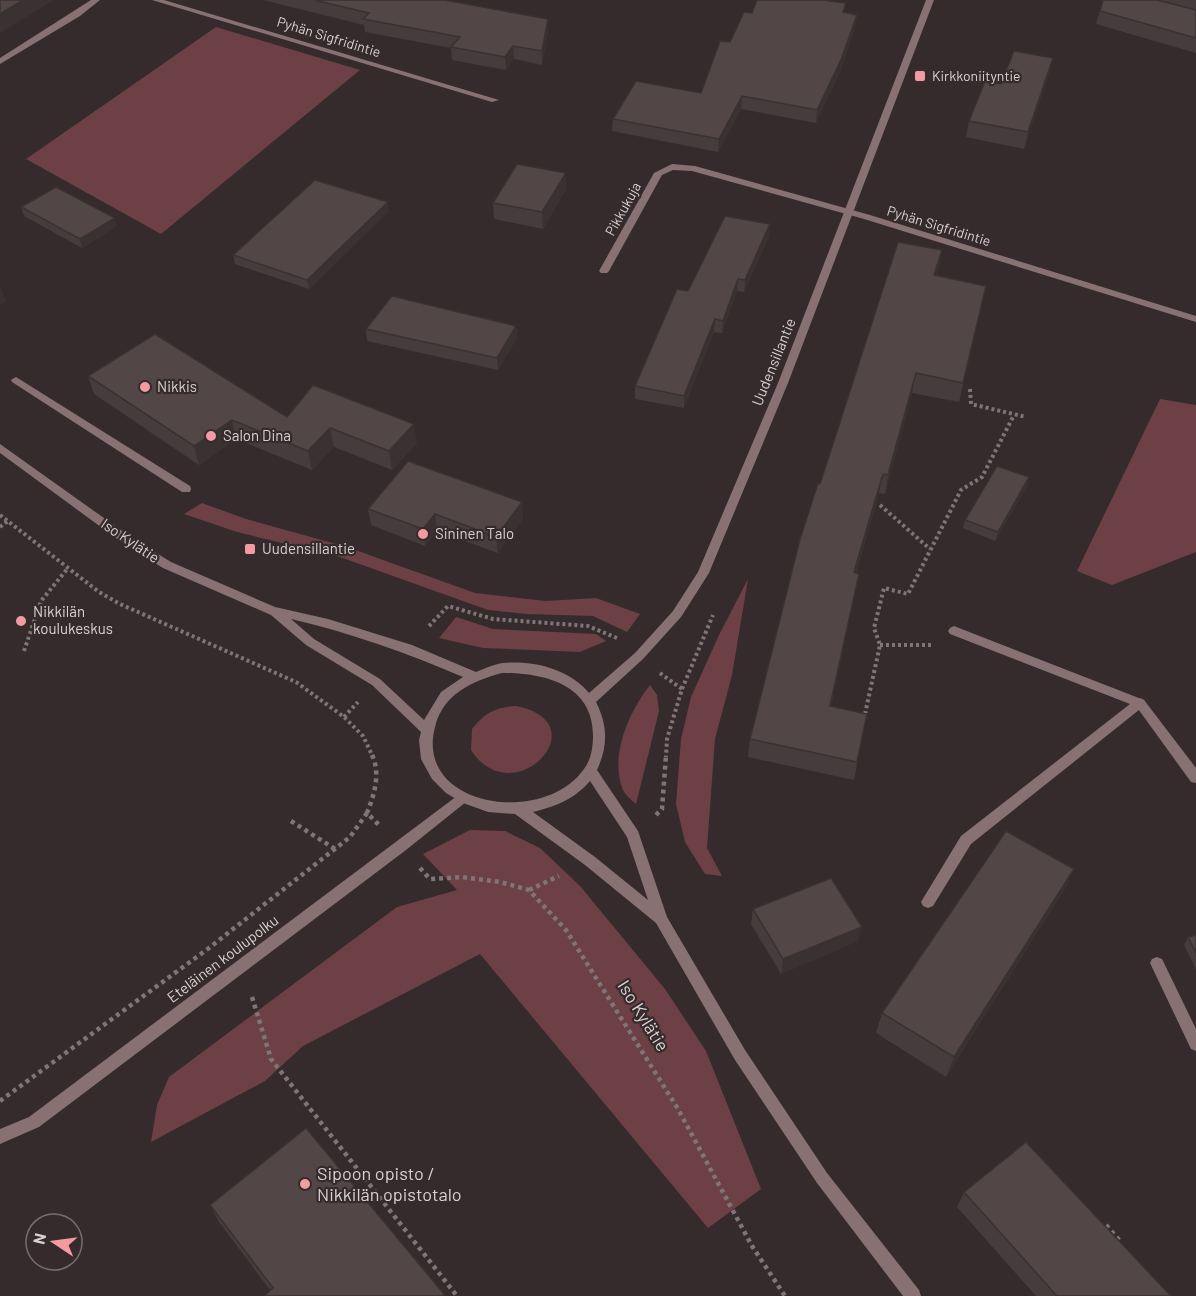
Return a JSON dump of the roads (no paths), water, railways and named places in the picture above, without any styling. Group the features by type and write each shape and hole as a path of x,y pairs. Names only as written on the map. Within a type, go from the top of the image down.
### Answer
{"street":[{"path":"0,62 96,0"},
{"name":"Pyhän Sigfridintie","path":"156,0 495,100"},
{"name":"Uudensillantie","path":"589,701 639,657 677,614 703,573 783,383 930,0"},
{"name":"Pyhän Sigfridintie","path":"672,167 692,168 848,213 1196,319"},
{"name":"Pikkukuja","path":"604,271 658,173 672,167"},
{"path":"16,380 186,489"},
{"name":"Iso Kylätie","path":"0,448 128,541 167,565 273,611 328,623 397,645 474,675"},
{"name":"Iso Kylätie","path":"273,611 310,642 376,682 426,729"},
{"path":"954,631 1140,703 1196,778"},
{"path":"502,668 531,668 568,681 589,701 598,718 600,737 591,772 573,790 548,803 519,809 475,804 461,798 445,785 432,768 426,749 426,729 435,708 450,690 474,675 502,668"},
{"path":"927,902 966,840 1140,703"},
{"path":"591,772 633,835 662,919 740,1054 822,1178 914,1296"},
{"name":"Eteläinen koulupolku","path":"0,1137 34,1122 401,846 461,798"},
{"path":"519,809 590,861 662,919"},
{"path":"1157,963 1196,1044"}],"place":[{"name":"Kirkkoniityntie","path":"920,76"},
{"name":"Nikkis","path":"145,387"},
{"name":"Salon Dina","path":"211,436"},
{"name":"Sininen Talo","path":"423,534"},
{"name":"Uudensillantie","path":"250,549"},
{"name":"Nikkilän koulukeskus","path":"21,621"},
{"name":"Sipoon opisto / Nikkilän opistotalo","path":"305,1184"}]}
